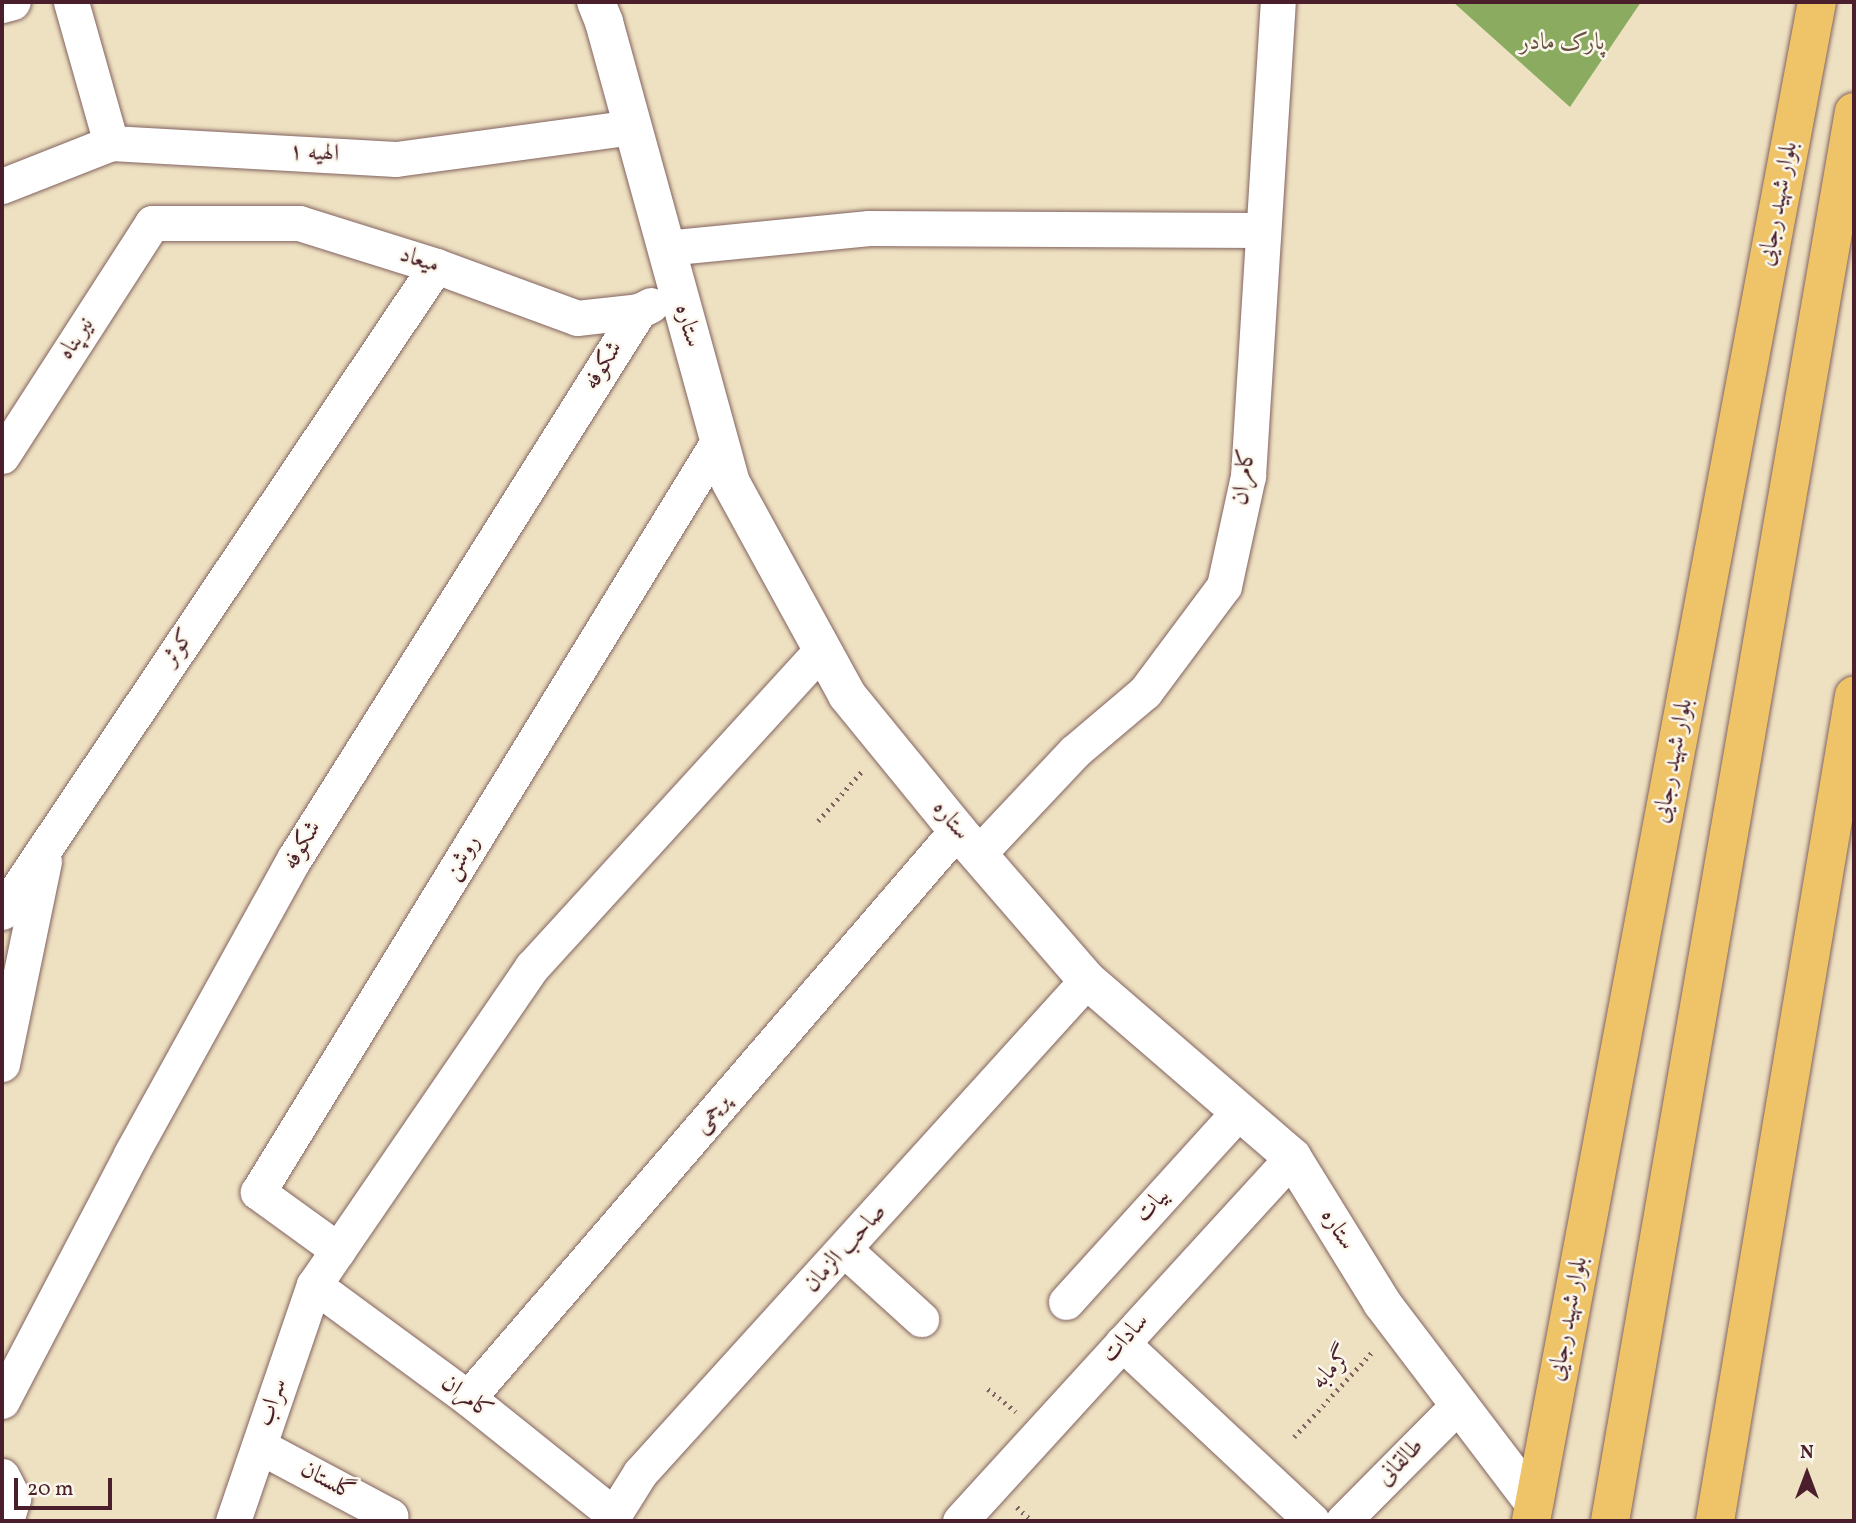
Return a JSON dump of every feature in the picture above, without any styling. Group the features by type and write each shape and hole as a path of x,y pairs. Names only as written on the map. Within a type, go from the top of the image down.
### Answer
{"highway":[{"name":"بلوار شهید رجایی","path":"1533,1512 1817,2"},
{"path":"1611,1521 1854,112"},
{"path":"1715,1521 1854,696"}],"street":[{"path":"2,5 13,2"},
{"path":"71,2 111,143"},
{"name":"ستاره","path":"596,2 730,481 847,695 967,842 1087,980 1292,1157 1398,1324 1533,1512"},
{"name":"کامران","path":"967,842 1145,692 1224,586 1248,476 1278,2"},
{"name":"الهیه ۱","path":"2,186 111,143 396,159 632,127"},
{"name":"میعاد","path":"152,223 299,223 436,266 577,318 639,311 677,292"},
{"name":"نیرپناه","path":"2,456 152,223"},
{"path":"664,248 869,228 1264,230"},
{"name":"کوثر","path":"2,1063 47,844 436,266"},
{"name":"شکوفه","path":"2,1401 131,1154 294,859 639,311"},
{"name":"روشن","path":"338,1250 258,1192 719,440"},
{"name":"سراب","path":"233,1521 314,1285 532,967 822,649"},
{"name":"پرچمی","path":"468,1398 967,842"},
{"path":"2,912 47,844"},
{"name":"صاحب الزمان","path":"612,1518 640,1474 1087,980"},
{"name":"بیات","path":"1066,1302 1239,1111"},
{"name":"سادات","path":"960,1521 1292,1157"},
{"path":"845,1250 921,1319"},
{"name":"کامران","path":"314,1285 468,1398 612,1518"},
{"path":"1122,1343 1312,1521"},
{"name":"طالقانی","path":"1343,1521 1458,1404"},
{"name":"گلستان","path":"259,1446 390,1516 388,1521"},
{"path":"2,1476 13,1499 6,1521"}],"path":[{"path":"818,821 887,743"},
{"name":"گرمابه","path":"1294,1437 1398,1324"}],"green space":[{"name":"پارک مادر","path":"1453,2 1641,2 1570,107"}]}
